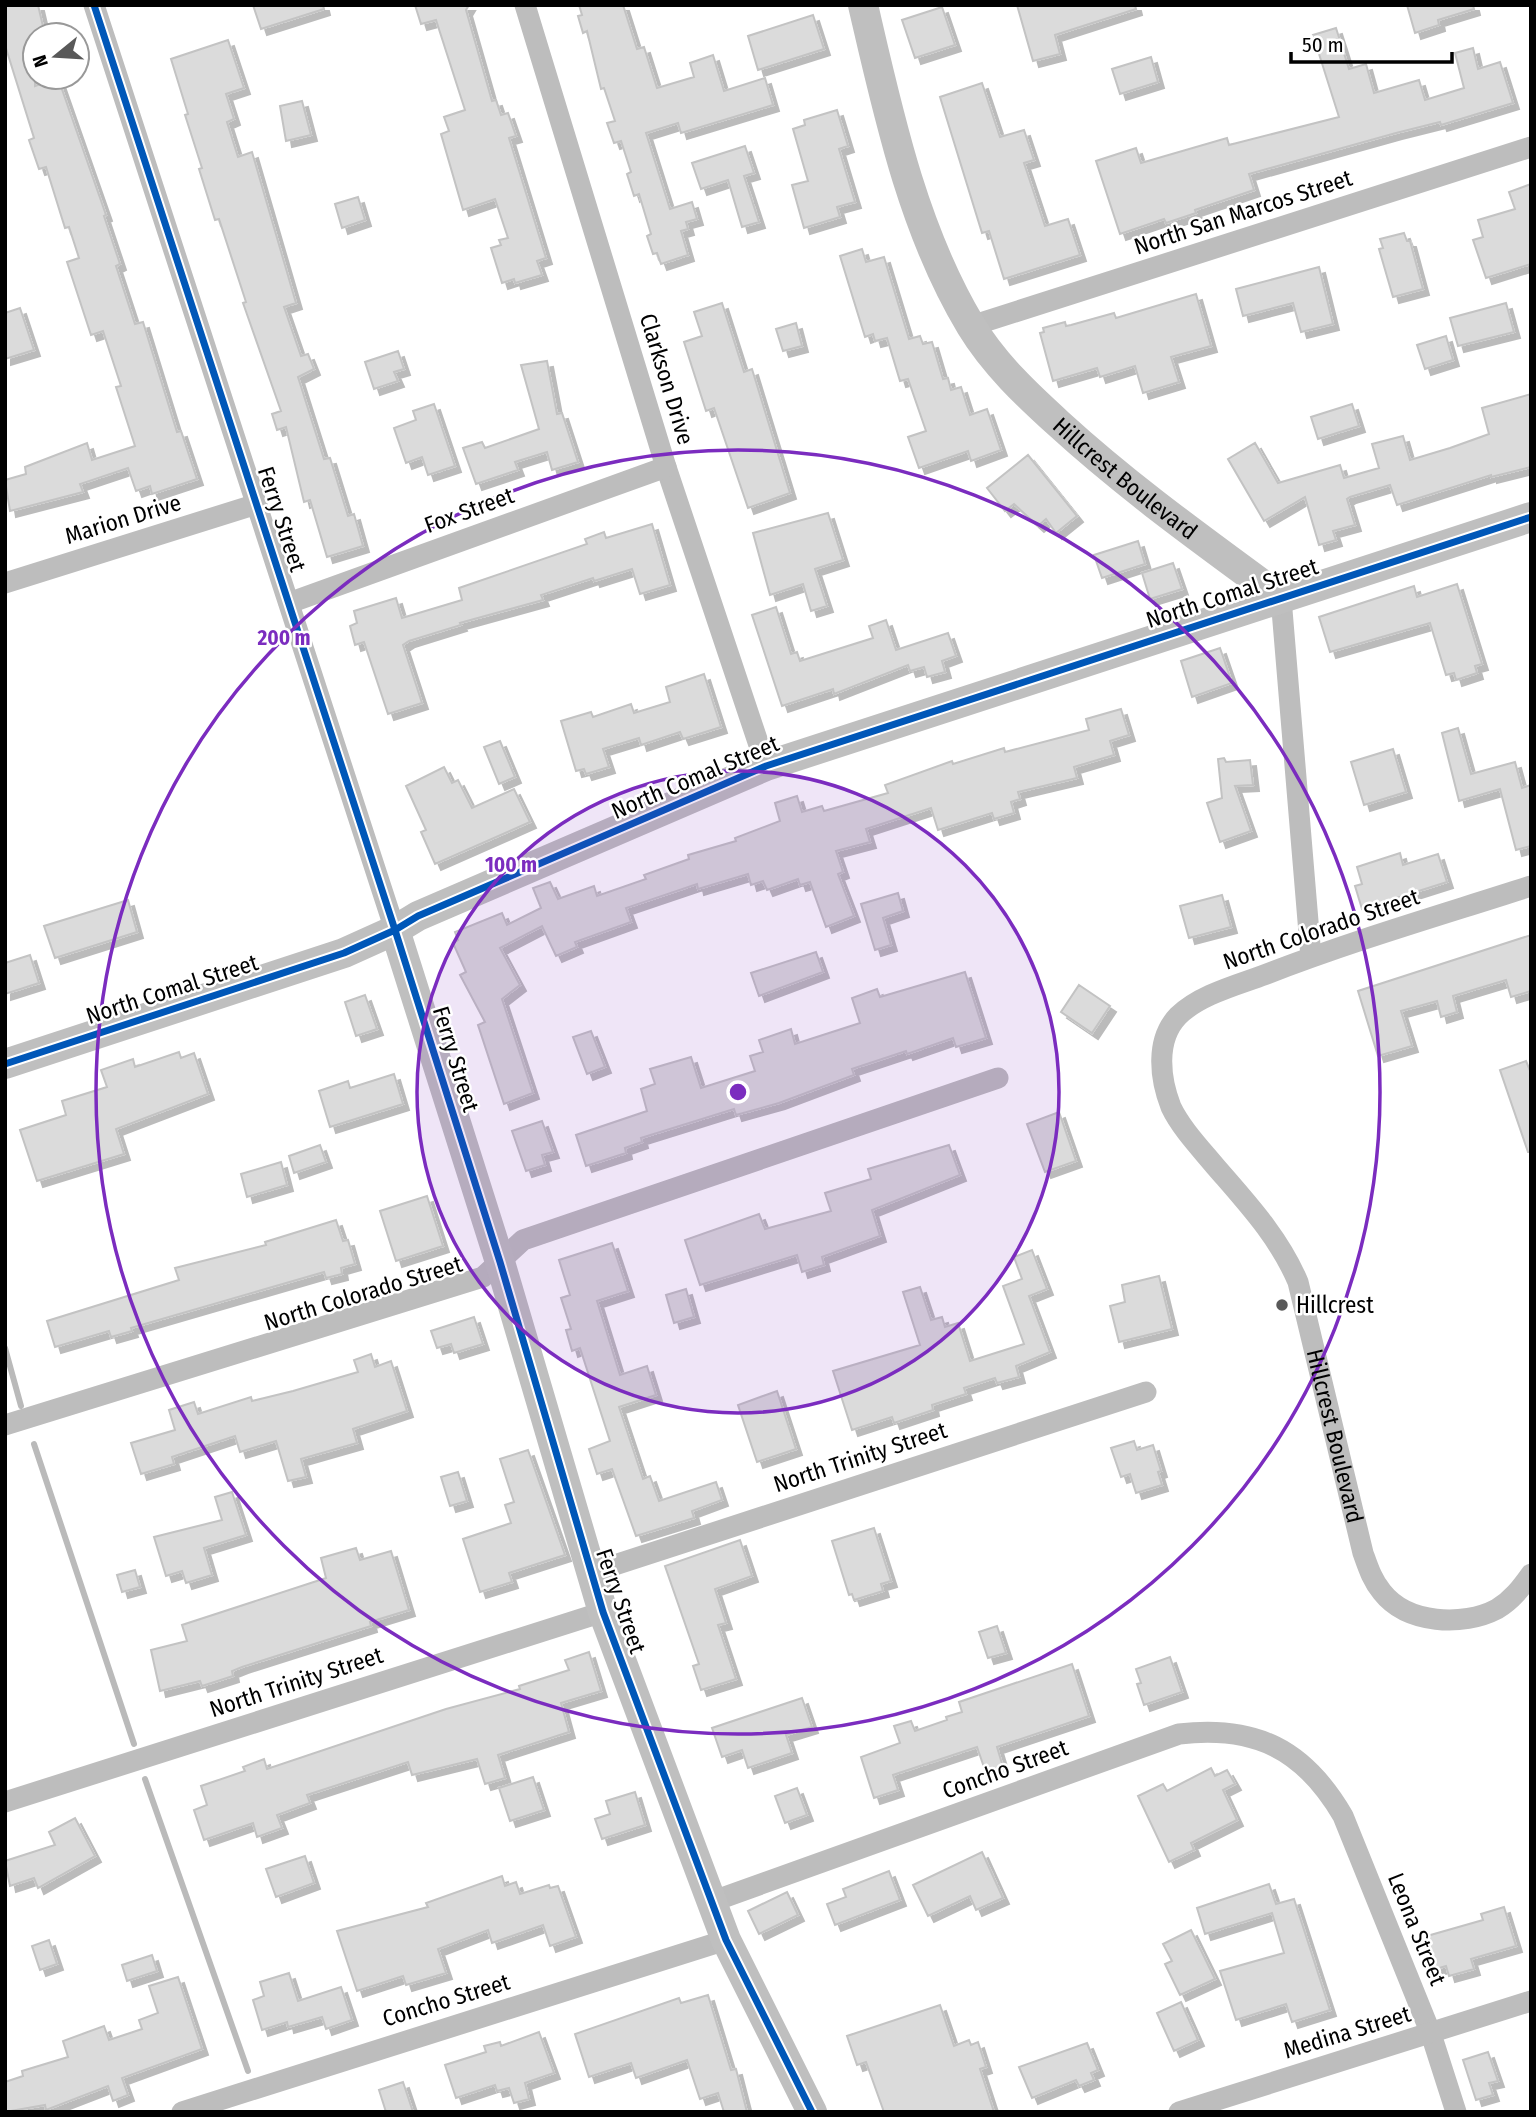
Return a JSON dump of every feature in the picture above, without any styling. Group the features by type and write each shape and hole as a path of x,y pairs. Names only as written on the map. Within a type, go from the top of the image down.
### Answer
{"street":[{"name":"Ferry Street","path":"94,5 395,930 500,1262 603,1612 726,1940 812,2112"},
{"name":"Clarkson Drive","path":"525,5 666,467 766,766"},
{"name":"Hillcrest Boulevard","path":"863,5 884,95 906,169 950,285 971,326 995,359 1033,400 1116,475 1281,597"},
{"name":"North San Marcos Street","path":"971,326 1531,148"},
{"name":"Fox Street","path":"289,603 666,467"},
{"name":"Marion Drive","path":"5,583 257,504"},
{"name":"North Comal Street","path":"5,1064 344,953 395,930 418,916 766,766 1531,517"},
{"path":"1281,597 1311,957"},
{"name":"North Colorado Street","path":"1161,1060 1166,1035 1178,1017 1195,1004 1311,957 1531,886"},
{"name":"Hillcrest Boulevard","path":"1161,1060 1164,1085 1173,1110 1197,1145 1271,1231 1287,1255 1298,1282 1363,1553 1372,1577 1383,1594 1401,1608 1423,1617 1451,1620 1475,1617 1497,1609 1518,1594 1531,1574"},
{"name":"North Colorado Street","path":"5,1425 483,1277 523,1241 998,1078"},
{"name":"North Trinity Street","path":"590,1573 1146,1392"},
{"name":"North Trinity Street","path":"5,1802 603,1612"},
{"name":"Concho Street","path":"711,1902 1179,1734 1231,1732 1265,1741 1290,1755 1314,1774"},
{"name":"Leona Street","path":"1314,1774 1343,1816 1431,2034 1456,2112"},
{"name":"Concho Street","path":"182,2112 726,1940"},
{"name":"Medina Street","path":"1179,2112 1531,2001"}],"building":[{"path":"5,5 38,5 42,21 21,21 21,91 63,91 106,215 104,216 120,264 116,266 135,324 143,322 177,432 181,431 197,479 152,494 150,486 136,491 128,468 80,484 83,492 10,511 5,480 26,474 25,467 87,443 92,460 135,446 116,387 121,386 103,331 91,335 67,262 79,258 69,227 65,228 46,167 39,169 29,140 34,138 5,45"},
{"path":"253,5 323,5 324,9 261,29"},
{"path":"415,5 469,5 466,10 492,101 496,100 501,115 508,113 516,136 509,138 546,258 537,261 542,275 515,283 514,279 502,283 491,248 501,245 499,240 508,238 495,199 463,210 441,134 449,131 444,117 465,110 436,20 421,24"},
{"path":"579,5 623,5 637,49 644,47 657,88 694,77 690,63 713,55 724,91 765,78 773,105 681,133 678,123 646,133 670,209 692,202 697,219 686,222 688,229 681,231 688,255 661,264 657,253 653,254 647,236 651,234 639,194 634,196 627,174 631,172 621,141 614,143 607,123 615,121 604,88 601,89 587,31 583,33 578,16 582,15"},
{"path":"1017,5 1135,5 1136,9 1055,35 1060,54 1033,61"},
{"path":"1407,5 1473,5 1474,9 1438,20 1439,25 1415,33"},
{"path":"942,7 955,45 915,58 902,20"},
{"path":"813,15 824,49 758,70 748,36"},
{"path":"1336,28 1349,69 1366,64 1374,93 1419,80 1425,100 1464,88 1455,53 1473,48 1478,69 1500,62 1513,103 1441,125 1440,122 1396,133 1249,174 1254,190 1166,223 1164,219 1120,234 1096,161 1136,148 1141,163 1227,138 1229,145 1339,117 1313,35"},
{"path":"228,40 244,88 226,94 234,119 227,122 238,157 252,152 296,303 284,307 301,356 308,354 314,369 298,377 324,459 330,458 348,516 354,514 363,546 327,557 310,500 304,502 286,427 277,430 272,414 281,411 243,303 246,302 219,219 215,220 199,169 202,168 171,59"},
{"path":"1151,57 1158,82 1120,94 1112,69"},
{"path":"982,83 1000,137 1024,130 1034,160 1024,163 1045,226 1068,219 1080,255 1004,279 989,231 982,233 940,97"},
{"path":"302,101 311,135 286,141 280,106"},
{"path":"837,110 848,146 839,149 855,202 837,207 840,217 804,228 792,185 808,181 793,129 805,125 804,120"},
{"path":"745,146 754,173 744,176 759,222 742,227 728,180 701,189 692,163"},
{"path":"1531,184 1531,264 1486,278 1473,240 1483,237 1478,220 1515,209 1509,192"},
{"path":"358,197 365,220 342,228 335,204"},
{"path":"1404,233 1407,241 1410,241 1423,289 1393,297 1379,249 1383,248 1380,239"},
{"path":"862,249 866,262 884,257 909,339 920,336 923,344 932,342 943,379 948,378 951,390 961,387 970,415 987,409 1001,450 971,461 968,451 919,468 908,437 926,431 908,379 900,381 887,338 875,341 873,334 865,337 840,256"},
{"path":"1319,267 1333,324 1301,332 1293,303 1243,316 1236,289"},
{"path":"1196,294 1211,346 1171,357 1179,382 1143,393 1135,366 1100,377 1097,368 1053,381 1040,333 1044,332 1043,328 1065,322 1066,326 1071,325 1114,313 1116,318"},
{"path":"722,303 744,372 752,369 790,493 748,508 714,408 706,411 684,342 702,336 694,312"},
{"path":"1506,303 1514,332 1458,346 1450,318"},
{"path":"20,308 34,350 5,359 5,313"},
{"path":"796,323 802,346 783,351 776,329"},
{"path":"1446,336 1453,360 1425,369 1417,345"},
{"path":"398,351 404,369 394,372 398,381 374,389 365,362"},
{"path":"547,361 557,414 562,413 578,462 552,470 547,452 515,462 518,470 476,484 463,448 482,442 485,448 539,429 521,365"},
{"path":"1531,394 1531,467 1491,475 1397,505 1390,485 1350,497 1347,499 1355,525 1333,531 1336,540 1319,545 1305,497 1264,521 1228,459 1255,443 1278,483 1340,465 1344,478 1379,468 1372,444 1403,436 1410,460 1450,448 1489,434 1482,408"},
{"path":"434,404 455,466 428,475 422,457 406,463 394,428 416,420 413,411"},
{"path":"1352,404 1359,426 1318,439 1311,417"},
{"path":"1028,455 1077,516 1056,533 1046,519 1038,526 1014,504 1005,511 987,488"},
{"path":"828,513 843,560 815,569 827,606 811,611 803,584 770,595 753,533"},
{"path":"652,524 670,585 640,594 632,569 594,581 593,578 541,595 543,600 460,623 461,625 409,641 403,645 422,703 388,714 364,642 355,645 350,626 357,623 354,611 396,598 402,618 462,600 459,588 587,544 585,539 604,532 606,538"},
{"path":"1138,541 1145,564 1102,578 1094,555"},
{"path":"1173,563 1182,589 1150,599 1142,573"},
{"path":"1457,584 1482,664 1475,666 1477,673 1456,680 1454,673 1446,675 1430,623 1330,652 1319,617 1414,586 1417,597"},
{"path":"776,607 791,654 797,652 800,661 873,638 869,626 886,620 896,650 948,633 956,656 942,661 945,672 927,677 924,667 910,671 908,665 834,694 833,689 782,706 752,615"},
{"path":"1220,648 1232,683 1192,697 1181,661"},
{"path":"704,674 721,727 683,739 680,732 641,745 639,738 603,749 609,767 586,774 584,769 576,771 561,721 591,712 593,717 631,704 634,713 670,702 666,687"},
{"path":"1121,709 1129,735 1110,741 1114,755 1074,767 1077,778 1018,792 1020,799 1011,802 1014,813 994,819 992,813 938,830 931,808 866,829 870,842 836,851 843,872 838,874 854,916 826,927 810,882 800,885 798,879 767,890 763,881 751,885 748,874 698,889 697,884 626,908 631,922 575,942 577,947 556,956 542,926 500,948 520,985 502,999 533,1093 504,1104 478,1025 485,1022 460,975 466,972 453,943 458,940 455,932 502,913 507,925 541,908 533,888 550,882 558,899 594,886 597,896 646,879 644,875 689,859 688,855 736,841 735,838 780,821 775,803 797,796 802,812 822,806 824,811 888,793 885,785 952,761 953,764 1004,748 1005,752 1089,730 1086,719"},
{"path":"1458,728 1471,774 1515,762 1522,788 1531,785 1531,846 1516,850 1500,789 1459,801 1442,733"},
{"path":"500,741 515,777 499,784 484,747"},
{"path":"1393,749 1406,792 1364,805 1351,762"},
{"path":"1224,758 1226,762 1250,760 1253,785 1235,786 1251,831 1220,842 1207,803 1222,798 1218,759"},
{"path":"444,767 452,783 458,780 472,808 514,789 530,822 435,864 421,832 426,830 406,786"},
{"path":"1400,853 1403,865 1438,854 1447,882 1362,909 1355,886 1362,884 1357,867"},
{"path":"898,893 903,911 883,918 891,945 875,950 861,904"},
{"path":"1222,895 1231,927 1189,938 1180,906"},
{"path":"128,900 137,932 55,958 44,926"},
{"path":"1531,935 1531,991 1511,997 1506,980 1453,996 1457,1012 1441,1017 1437,1001 1401,1011 1412,1046 1378,1056 1358,991"},
{"path":"816,952 823,972 759,996 751,973"},
{"path":"30,955 39,983 5,994 5,963"},
{"path":"965,972 986,1038 956,1047 953,1038 907,1054 906,1051 852,1069 854,1075 779,1103 736,1115 734,1109 641,1138 642,1142 625,1148 626,1153 586,1166 576,1135 647,1111 641,1089 655,1084 650,1069 691,1057 701,1088 755,1071 750,1056 763,1052 759,1040 791,1029 795,1044 860,1023 852,998 877,989 880,997"},
{"path":"1079,985 1110,1006 1092,1033 1061,1012"},
{"path":"365,995 377,1029 356,1036 345,1002"},
{"path":"591,1031 605,1067 587,1074 573,1037"},
{"path":"179,1052 181,1058 194,1053 208,1094 116,1129 124,1154 37,1181 20,1130 66,1115 62,1101 107,1087 101,1070 133,1059 135,1067"},
{"path":"1526,1061 1531,1073 1531,1152 1528,1152 1500,1070"},
{"path":"394,1074 403,1104 330,1127 319,1091 348,1081 350,1088"},
{"path":"1059,1112 1076,1161 1045,1172 1027,1124"},
{"path":"542,1121 553,1152 542,1155 545,1165 526,1171 512,1131"},
{"path":"320,1145 326,1162 294,1173 289,1156"},
{"path":"949,1145 960,1175 872,1210 880,1236 822,1257 824,1265 802,1272 797,1255 700,1285 685,1240 759,1214 765,1229 831,1211 825,1193 871,1179 868,1169"},
{"path":"281,1162 287,1185 247,1197 241,1174"},
{"path":"427,1196 443,1246 396,1261 380,1211"},
{"path":"336,1220 343,1241 348,1240 355,1264 341,1268 342,1274 326,1278 324,1272 131,1328 132,1331 111,1337 109,1331 55,1347 47,1321 179,1280 175,1268 266,1245 265,1242"},
{"path":"612,1243 628,1291 597,1301 620,1375 647,1366 656,1395 619,1407 643,1479 650,1476 659,1501 716,1482 722,1500 692,1511 694,1518 636,1536 612,1469 597,1474 589,1449 610,1441 580,1348 572,1351 566,1330 571,1329 561,1298 570,1295 559,1260"},
{"path":"1032,1250 1047,1289 1029,1296 1050,1352 1016,1366 1019,1377 997,1383 995,1378 964,1388 966,1394 932,1405 933,1410 894,1423 892,1417 852,1430 833,1371 920,1345 903,1292 920,1287 931,1320 942,1317 945,1327 958,1323 970,1361 1024,1344 1003,1286 1022,1279 1014,1257"},
{"path":"1159,1276 1172,1329 1119,1342 1110,1306 1125,1302 1122,1285"},
{"path":"686,1289 694,1317 674,1323 666,1295"},
{"path":"474,1317 483,1344 454,1353 451,1344 437,1348 431,1331"},
{"path":"371,1354 375,1367 391,1361 407,1411 353,1429 357,1443 301,1459 306,1477 288,1481 276,1441 240,1452 235,1436 172,1457 174,1464 141,1474 131,1443 175,1430 169,1410 194,1402 198,1414 251,1397 252,1401 293,1391 358,1372 354,1360"},
{"path":"777,1391 796,1449 757,1462 738,1405"},
{"path":"1134,1441 1137,1450 1153,1445 1162,1485 1136,1493 1130,1474 1121,1477 1111,1448"},
{"path":"528,1450 565,1555 509,1573 512,1582 480,1592 463,1539 511,1523 505,1505 514,1502 500,1459"},
{"path":"458,1472 467,1501 450,1506 441,1477"},
{"path":"232,1492 246,1535 204,1548 212,1575 186,1583 182,1571 166,1576 154,1537 222,1520 215,1497"},
{"path":"874,1528 891,1581 881,1584 883,1591 854,1600 852,1594 849,1595 832,1541"},
{"path":"740,1540 752,1576 715,1589 726,1623 718,1625 736,1679 701,1690 693,1666 699,1664 665,1566"},
{"path":"356,1548 360,1560 391,1551 409,1610 370,1622 371,1626 242,1667 232,1671 233,1676 202,1686 200,1681 160,1691 151,1650 187,1641 182,1625 326,1578 321,1558"},
{"path":"135,1570 140,1587 122,1592 117,1575"},
{"path":"997,1626 1006,1653 988,1658 979,1632"},
{"path":"589,1652 601,1691 561,1703 569,1732 498,1755 505,1778 485,1784 477,1759 412,1775 408,1762 307,1795 310,1803 277,1815 282,1828 257,1837 253,1823 204,1840 194,1810 207,1805 201,1786 245,1771 243,1767 264,1759 267,1769 446,1709 520,1689 519,1686 569,1670 565,1660"},
{"path":"1170,1657 1182,1692 1144,1705 1137,1684 1141,1683 1136,1669"},
{"path":"1072,1664 1089,1716 997,1747 1003,1767 986,1773 977,1747 893,1775 898,1790 874,1798 861,1757 900,1743 894,1726 911,1721 915,1731 947,1720 946,1717 962,1712 959,1702"},
{"path":"802,1698 812,1727 786,1735 792,1753 748,1768 742,1750 722,1757 712,1728"},
{"path":"1211,1768 1215,1776 1227,1770 1235,1784 1223,1790 1237,1820 1191,1843 1194,1850 1169,1862 1138,1796 1163,1784 1167,1791"},
{"path":"533,1777 544,1810 510,1821 499,1788"},
{"path":"797,1788 807,1815 785,1823 775,1796"},
{"path":"635,1792 645,1825 602,1839 595,1819 610,1814 606,1801"},
{"path":"75,1818 95,1856 38,1888 34,1878 10,1886 5,1861 55,1845 49,1832"},
{"path":"982,1852 1003,1898 976,1910 970,1896 928,1916 913,1885"},
{"path":"305,1856 314,1883 276,1897 266,1869"},
{"path":"889,1871 900,1900 835,1925 827,1904 846,1897 843,1889"},
{"path":"502,1876 505,1886 516,1882 520,1894 549,1885 550,1888 558,1886 576,1937 550,1946 543,1925 492,1943 488,1930 438,1949 446,1973 406,1985 403,1976 357,1991 337,1931 428,1907 426,1903"},
{"path":"1269,1884 1276,1904 1294,1899 1330,2010 1292,2022 1286,2004 1236,2020 1220,1971 1284,1953 1272,1913 1205,1934 1197,1908"},
{"path":"787,1892 798,1915 759,1934 748,1911"},
{"path":"1504,1907 1516,1946 1471,1959 1474,1969 1449,1976 1446,1966 1436,1969 1427,1936 1483,1920 1481,1914"},
{"path":"1191,1930 1215,1979 1180,1995 1165,1964 1172,1961 1163,1944"},
{"path":"49,1940 57,1964 40,1970 32,1946"},
{"path":"152,1955 157,1971 127,1981 122,1965"},
{"path":"289,1973 298,2001 341,1987 352,2020 326,2029 322,2017 288,2027 287,2022 262,2030 253,2000 264,1996 260,1982"},
{"path":"178,1977 202,2049 122,2078 128,2095 113,2101 108,2086 46,2110 45,2105 5,2112 5,2082 23,2076 22,2071 68,2057 63,2041 104,2026 109,2040 142,2029 139,2020 158,2013 149,1986"},
{"path":"708,1995 731,2070 736,2069 747,2112 724,2112 718,2093 700,2099 687,2060 636,2078 631,2063 589,2077 575,2034 679,1998 681,2003"},
{"path":"1181,2002 1198,2040 1174,2051 1157,2013"},
{"path":"940,2005 954,2046 969,2040 971,2045 978,2042 986,2067 980,2069 994,2112 884,2112 866,2062 857,2065 847,2036"},
{"path":"539,2032 554,2073 525,2083 529,2099 514,2103 509,2088 497,2091 495,2085 456,2098 445,2065 486,2052 484,2046 500,2042 501,2046"},
{"path":"1087,2043 1098,2070 1091,2073 1094,2080 1079,2086 1076,2080 1032,2098 1019,2067"},
{"path":"1488,2052 1498,2081 1489,2083 1493,2095 1476,2100 1463,2060"},
{"path":"403,2082 413,2112 386,2112 379,2090"}],"waterway":[{"path":"5,1348 21,1406"},
{"path":"34,1444 134,1744"},
{"path":"145,1779 248,2071"}],"cycle path":[{"path":"94,5 395,930 500,1262 603,1612 726,1940 812,2112"},
{"path":"5,1064 344,953 395,930 418,916 766,766 1531,517"}],"place":[{"name":"Hillcrest","path":"1282,1305"}]}
